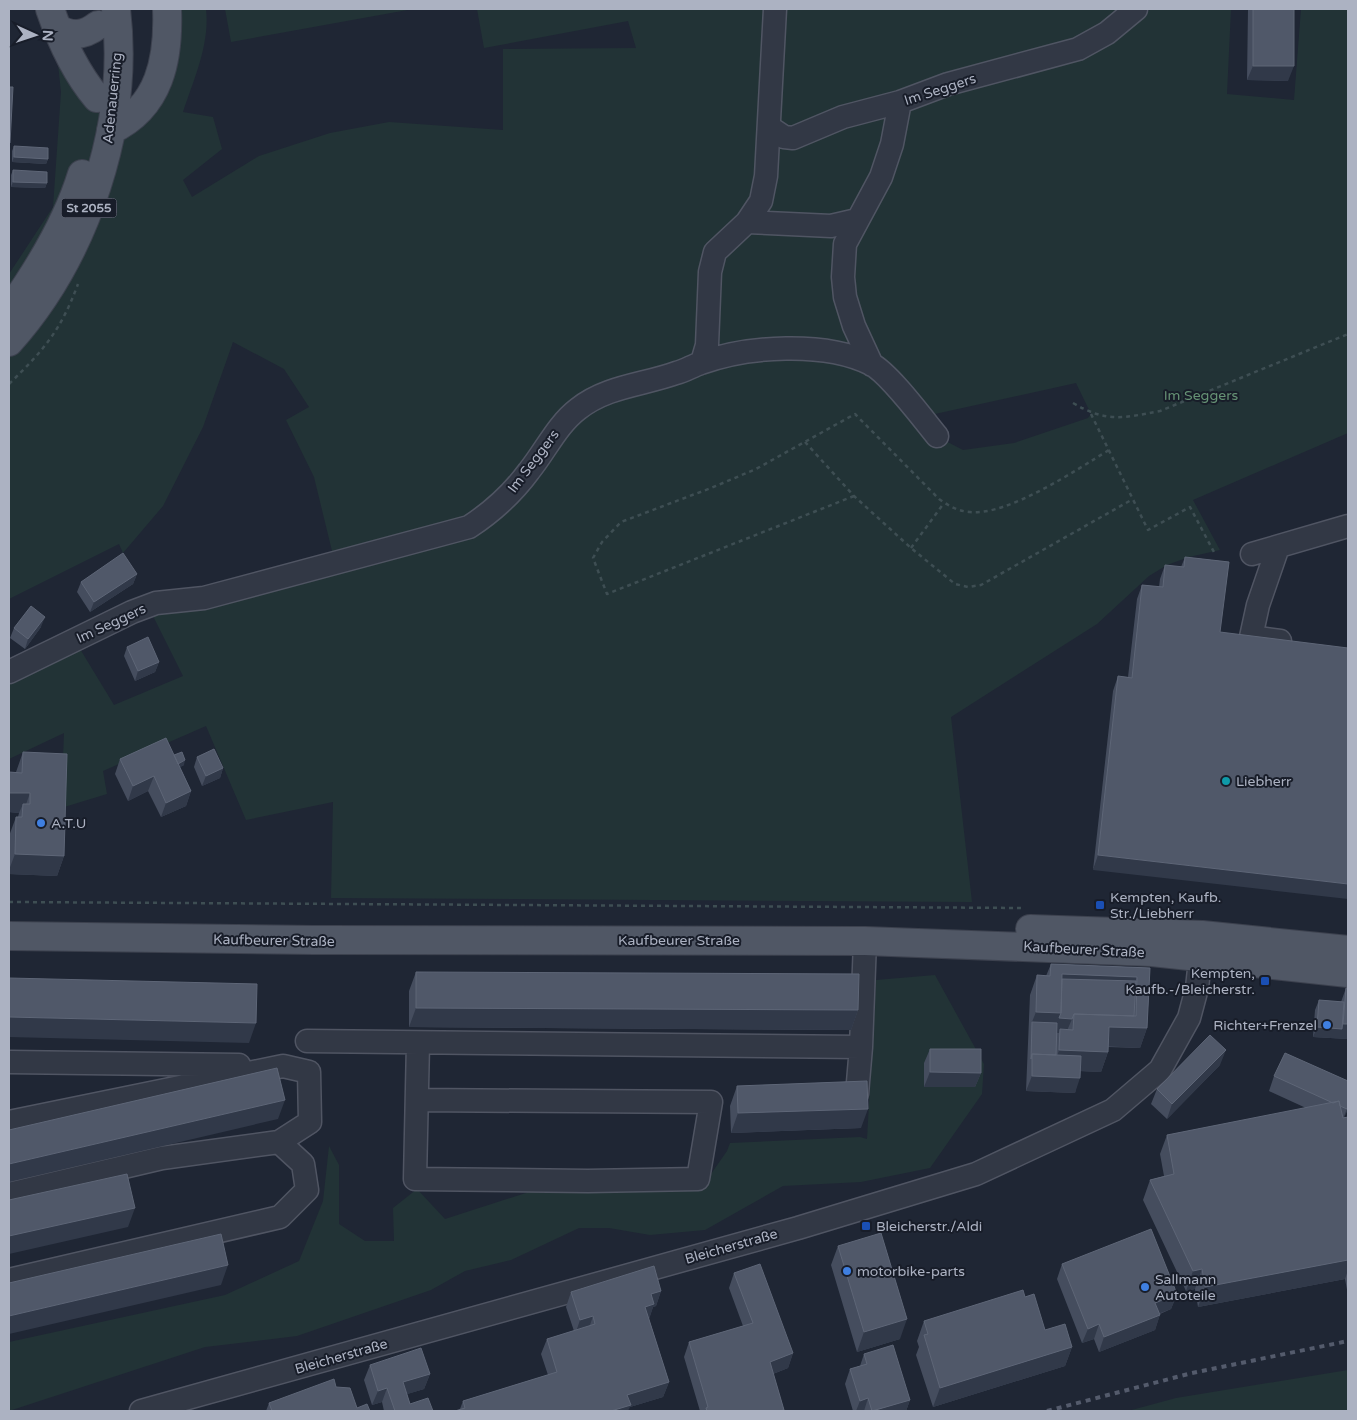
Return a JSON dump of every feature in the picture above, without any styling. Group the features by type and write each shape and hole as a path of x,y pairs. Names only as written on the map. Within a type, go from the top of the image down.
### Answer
{"main road":[{"path":"111,130 128,122 148,102 159,78 165,51 167,9"},
{"path":"53,18 66,34 77,35 104,14"},
{"name":"Adenauerring","path":"9,342 27,322 54,280 83,224 106,156 111,130 118,54 104,14"},
{"name":"Adenauerring","path":"9,311 39,267 79,182 89,150 97,98 104,14"},
{"path":"53,18 82,80 97,98"},
{"path":"118,54 125,62 142,66 157,61 165,51"},
{"name":"Kaufbeurer Straße","path":"9,922 1072,929 1201,945 1348,973"},
{"name":"Kaufbeurer Straße","path":"9,936 314,940 865,940 1201,945 1348,950"}],"street":[{"path":"702,362 709,330 710,272 715,252 747,222 761,201 766,176 775,9"},
{"name":"Im Seggers","path":"769,127 784,137 793,138 843,117 900,102 948,84 1078,49 1107,33 1136,9"},
{"path":"900,102 892,144 881,177 845,244 843,277 845,297 854,326 872,365 911,405 937,436"},
{"path":"747,222 831,226 857,220"},
{"name":"Im Seggers","path":"9,672 132,612 156,603 204,598 469,527 492,512 529,472 562,423 579,408 607,391 676,373 702,362 731,355 780,348 823,351 848,356 872,365"},
{"path":"1252,554 1348,526"},
{"path":"1278,547 1258,605 1251,637 1300,644"},
{"path":"818,1096 857,1094 861,1048 865,940"},
{"name":"Bleicherstraße","path":"140,1411 789,1230 976,1174 1113,1110 1160,1070 1189,1018 1197,988 1201,945"},
{"path":"307,1041 861,1048"},
{"path":"417,1100 721,1101 698,1179 588,1181 415,1179 418,1043"},
{"path":"9,1062 283,1066 308,1072 310,1122 279,1142 162,1158 9,1194"},
{"path":"9,1122 283,1066"},
{"path":"9,1280 280,1217 307,1190 303,1164 279,1142"}],"path":[{"path":"1073,403 1091,414 1104,418 1128,417 1160,411 1348,334"},
{"path":"854,496 608,594 593,558 602,542 621,522 711,488 756,468 855,414 944,503 951,508 972,512 1002,508 1044,488 1109,450"},
{"path":"1091,414 1148,530 1190,507 1215,554"},
{"path":"805,442 854,496 911,548 955,584 968,587 981,586 1133,499"},
{"path":"911,548 944,503"},
{"path":"9,902 1026,908"}],"green space":[{"path":"179,9 206,9 207,22 200,61 183,112 213,117 222,149 183,180 192,197 259,156 330,133 389,122 503,130 503,49 636,48 628,21 484,48 477,9 768,9 754,199 722,234 696,358 606,386 522,470 464,520 332,551 314,477 286,420 309,407 284,369 233,342 203,427 163,506 123,553 119,544 9,599 9,274 53,207 61,92 56,46 97,98 157,108"},
{"path":"225,9 413,9 231,42"},
{"path":"780,9 1124,9 1101,30 797,132 778,126"},
{"path":"1151,9 1231,9 1227,94 1294,100 1301,9 1348,9 1348,433 1193,500 1220,550 1189,557 1167,565 1149,576 1097,624 951,717 972,902 331,898 333,802 246,820 206,726 103,771 107,794 61,808 64,733 9,759 9,679 77,644 114,705 183,676 150,610 470,532 580,411 731,359 823,357 873,375 938,437 963,450 1014,443 1088,418 1091,414 1076,383 935,414 920,406 878,360 851,296 850,245 910,112 924,98 1143,15"},
{"path":"888,113 887,144 849,213 837,218 764,219 773,148"},
{"path":"747,232 844,232 860,349 717,354 720,255"},
{"path":"935,975 984,1064 982,1094 930,1168 861,1182 783,1186 705,1230 650,1235 609,1228 579,1228 511,1260 465,1271 431,1290 297,1336 205,1347 9,1411 9,1342 225,1295 299,1261 323,1201 329,1146 339,1165 339,1224 365,1241 394,1241 393,1208 417,1189 445,1219 529,1192 704,1184 727,1151 730,1143 860,1137 867,1139 876,980"},
{"path":"1348,1370 1348,1411 1128,1411 1176,1398"}],"building":[{"path":"1253,9 1294,9 1294,66 1253,66"},
{"path":"9,87 13,87 10,143 9,143"},
{"path":"14,146 48,148 48,159 14,157"},
{"path":"13,170 47,172 47,183 13,182"},
{"path":"123,553 137,574 94,602 81,582"},
{"name":"Liebherr","path":"1185,557 1229,562 1220,632 1348,648 1348,884 1098,855 1118,676 1132,678 1142,585 1163,587 1165,565 1184,567"},
{"path":"31,606 45,617 28,639 14,628"},
{"path":"148,637 159,662 138,671 127,647"},
{"path":"166,738 191,791 166,803 154,776 133,786 120,759"},
{"path":"214,749 223,768 206,776 197,757"},
{"name":"A.T.U","path":"23,752 67,754 64,856 15,854 16,817 22,817 23,804 30,804 30,793 9,793 9,772 22,773"},
{"path":"182,752 185,760 178,764 174,755"},
{"path":"1051,964 1150,968 1147,1028 1109,1027 1108,1052 1059,1050 1060,1029 1073,1030 1074,1014 1136,1016 1137,977 1062,974 1061,1013 1036,1012 1037,975 1050,976"},
{"path":"416,972 859,974 858,1010 416,1008"},
{"path":"9,978 257,984 256,1023 9,1017"},
{"path":"1062,979 1136,981 1134,1016 1074,1014 1072,1019 1059,1018 1061,1013"},
{"path":"1346,988 1348,988 1348,1024 1343,1024"},
{"path":"1319,1000 1344,1002 1342,1029 1317,1027"},
{"path":"1032,1022 1057,1023 1056,1055 1032,1054 1031,1059"},
{"path":"1210,1035 1226,1050 1172,1104 1157,1089"},
{"path":"930,1049 981,1049 981,1073 930,1072"},
{"path":"1285,1053 1348,1081 1347,1109 1340,1106 1339,1101 1333,1103 1274,1076"},
{"path":"1032,1054 1081,1056 1080,1078 1032,1076"},
{"path":"277,1068 285,1100 9,1164 9,1130"},
{"path":"867,1081 868,1109 738,1113 737,1086"},
{"path":"1339,1101 1343,1118 1348,1117 1348,1260 1205,1287 1202,1269 1193,1271 1150,1180 1174,1174 1167,1135"},
{"path":"127,1174 135,1208 9,1236 9,1200"},
{"path":"1151,1229 1177,1294 1155,1303 1160,1315 1104,1337 1099,1324 1088,1329 1062,1264"},
{"path":"881,1233 907,1319 864,1332 838,1246"},
{"path":"221,1234 228,1265 9,1316 9,1283"},
{"path":"760,1264 793,1353 770,1362 784,1410 707,1411 706,1408 708,1407 689,1342 753,1323 734,1273"},
{"path":"654,1266 661,1291 651,1294 654,1304 645,1307 669,1382 627,1395 631,1405 611,1411 455,1411 465,1408 463,1401 557,1372 547,1339 595,1324 593,1316 580,1320 571,1292"},
{"path":"1023,1290 1025,1297 1034,1294 1045,1330 1065,1324 1072,1347 940,1388 924,1335 928,1334 924,1321"},
{"path":"893,1345 910,1400 872,1411 868,1398 860,1401 850,1369 867,1364 864,1354"},
{"path":"421,1348 430,1374 403,1382 410,1404 428,1398 433,1411 395,1411 387,1388 378,1391 370,1365"},
{"path":"334,1379 336,1387 350,1388 357,1408 367,1404 370,1411 272,1411 269,1403"}],"railway":[{"path":"1047,1411 1192,1373 1348,1341"}],"place":[{"name":"Liebherr","path":"1226,781"},
{"name":"A.T.U","path":"41,823"},
{"name":"Kempten, Kaufb. Str./Liebherr","path":"1100,905"},
{"name":"Kempten, Kaufb.-/Bleicherstr.","path":"1265,981"},
{"name":"Richter+Frenzel","path":"1327,1025"},
{"name":"Bleicherstr./Aldi","path":"866,1226"},
{"name":"motorbike-parts","path":"847,1271"},
{"name":"Sallmann Autoteile","path":"1145,1287"}]}
